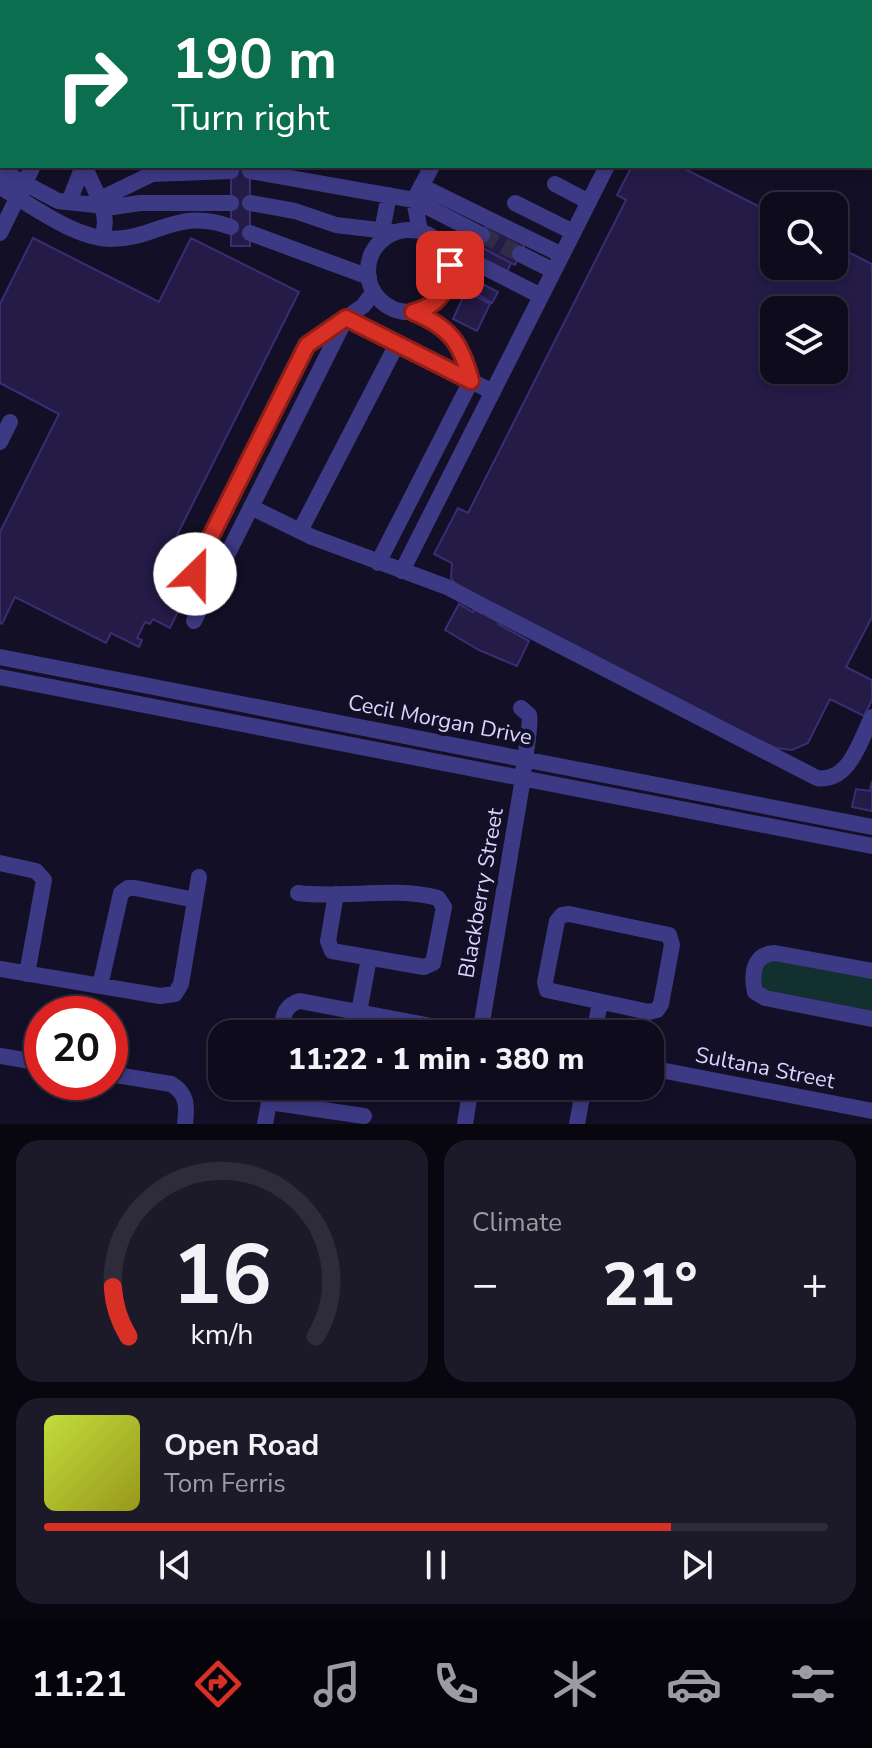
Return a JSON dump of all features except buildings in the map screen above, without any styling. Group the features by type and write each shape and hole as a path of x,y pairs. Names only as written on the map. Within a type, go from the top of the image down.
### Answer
{"street":[{"path":"0,233 32,168"},
{"path":"84,168 90,204"},
{"path":"84,168 90,204 106,220 102,238"},
{"path":"420,231 417,193 431,168"},
{"path":"402,571 589,202 601,168"},
{"path":"0,170 73,229 102,238 129,237 167,224 195,221 231,227"},
{"path":"90,204 152,174 231,171"},
{"path":"250,171 286,171 389,195 417,193 562,255"},
{"path":"555,184 589,202"},
{"path":"0,187 90,204 231,203"},
{"path":"417,193 482,235"},
{"path":"212,585 197,577 195,568 307,345 363,306 371,285 368,266 377,245 389,232 389,195"},
{"path":"250,203 295,211 336,225 389,232 420,231 541,296"},
{"path":"515,203 573,232"},
{"path":"250,233 371,285 395,309 435,321 459,346 471,381 378,563"},
{"path":"413,312 434,304 447,287 450,265 441,245"},
{"path":"520,254 554,271"},
{"path":"346,318 493,392"},
{"path":"194,621 346,318"},
{"path":"300,531 397,344"},
{"path":"0,442 10,422"},
{"path":"251,507 378,563 447,587 817,778 834,777 845,769 872,717"},
{"name":"Cecil Morgan Drive","path":"0,657 872,827"},
{"name":"Cecil Morgan Drive","path":"0,677 872,846"},
{"name":"Blackberry Street","path":"482,1020 531,719 521,708"},
{"path":"0,863 36,871 44,880 27,974"},
{"path":"0,969 160,996 175,994 181,984 199,877"},
{"path":"100,986 121,893 135,888 195,900"},
{"path":"298,893 399,892 435,896 444,907 435,958 424,967 335,952 329,947 336,894"},
{"path":"569,914 669,935 672,945 661,1004 657,1010 649,1012 600,1002 550,992 546,988 559,917 569,914"},
{"path":"872,971 765,953 756,961 752,981 755,992 765,998 872,1019"},
{"path":"359,1012 369,958"},
{"path":"282,1020 284,1011 296,1001 400,1020"},
{"path":"597,1020 600,1002"},
{"path":"0,1056 24,1060"},
{"name":"Sultana Street","path":"664,1071 872,1111"},
{"path":"128,1077 178,1088 185,1096 185,1124"},
{"path":"265,1124 269,1100"},
{"path":"296,1100 364,1116"},
{"path":"465,1124 469,1100"},
{"path":"577,1124 581,1100"}],"green space":[{"path":"766,958 872,976 872,1014 765,993 757,980"}],"tunnel":[{"path":"482,235 520,254"}],"route":[{"path":"195,574 195,568 307,345 346,318 471,381 455,339 443,326 413,312 434,304 441,296 447,287 450,265"}]}
